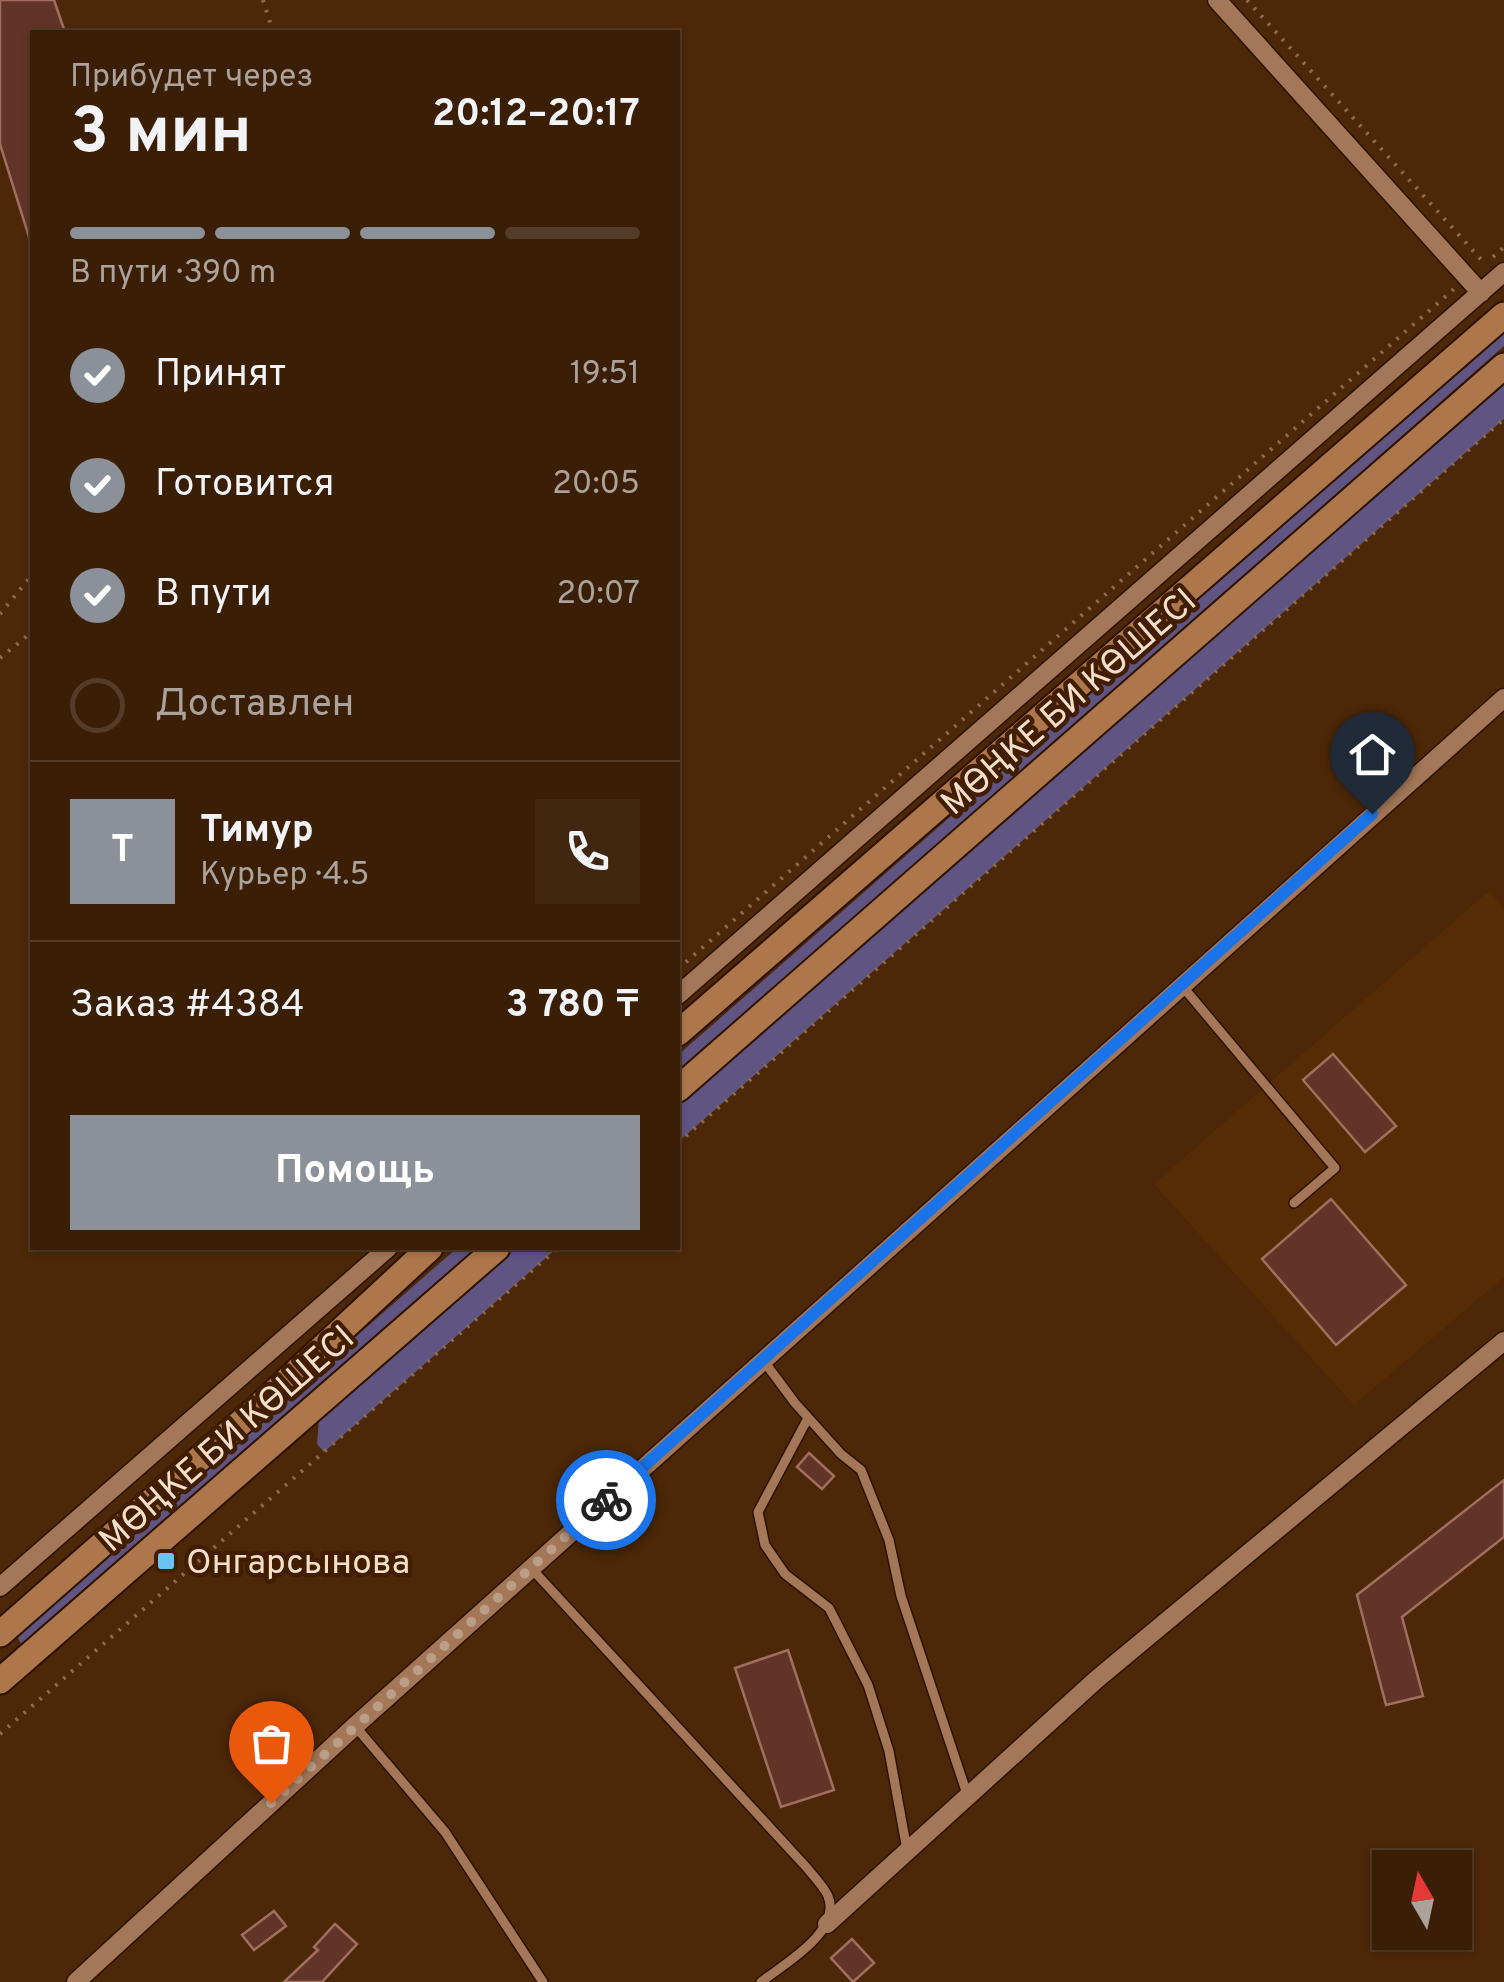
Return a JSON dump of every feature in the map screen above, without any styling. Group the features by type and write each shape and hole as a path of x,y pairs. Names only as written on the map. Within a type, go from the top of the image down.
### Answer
{"main road":[{"name":"МӨҢКЕ БИ КӨШЕСІ","path":"680,1031 1504,314"},
{"name":"МӨҢКЕ БИ КӨШЕСІ","path":"680,1088 1504,366"},
{"name":"МӨҢКЕ БИ КӨШЕСІ","path":"0,1634 254,1411 428,1250"},
{"name":"МӨҢКЕ БИ КӨШЕСІ","path":"1,1678 495,1250"}],"street":[{"path":"1217,0 1481,293"},
{"path":"680,992 1504,272"},
{"path":"76,1982 355,1726 1504,698"},
{"path":"0,1586 386,1250"},
{"path":"827,1924 1098,1679 1504,1341"}],"lane":[{"path":"1181,985 1335,1168 1294,1203"},
{"path":"763,1360 808,1418 861,1470 889,1540 901,1596 968,1797"},
{"path":"808,1418 758,1512 765,1545 786,1574 829,1608 868,1685 889,1751 907,1852"},
{"path":"531,1568 808,1869 828,1896 827,1924 817,1938 761,1982"},
{"path":"355,1726 445,1832 543,1982"}],"path":[{"path":"263,0 272,30"},
{"path":"1247,0 1484,264"},
{"path":"680,967 1504,247"},
{"path":"680,1140 1504,419"},
{"path":"0,614 30,577"},
{"path":"0,658 30,634"},
{"path":"0,1734 556,1250"}],"shaded area":[{"path":"1504,332 1504,346 680,1072 680,1053"},
{"path":"1504,385 1504,419 680,1140 680,1103"},
{"path":"1489,891 1504,909 1504,1277 1354,1405 1154,1184"},
{"path":"455,1250 476,1250 22,1646 16,1634"},
{"path":"512,1250 555,1250 324,1452 317,1444 319,1419"}],"building":[{"path":"0,0 54,0 64,30 30,30 30,237 0,144"},
{"path":"1333,1054 1396,1126 1365,1152 1303,1080"},
{"path":"1331,1199 1406,1285 1336,1345 1262,1259"},
{"path":"809,1453 834,1476 822,1489 797,1467"},
{"path":"1504,1480 1504,1537 1402,1617 1423,1696 1386,1705 1357,1595"},
{"path":"788,1650 834,1790 781,1807 735,1668"},
{"path":"274,1911 286,1926 254,1950 242,1935"},
{"path":"335,1924 357,1944 322,1982 284,1982 318,1950 314,1947"},
{"path":"852,1939 874,1963 853,1982 831,1958"}],"way so far":[{"path":"271,1803 606,1500"}],"place":[{"name":"Онгарсынова","path":"166,1561"}],"route":[{"path":"606,1500 1372,814"}]}
